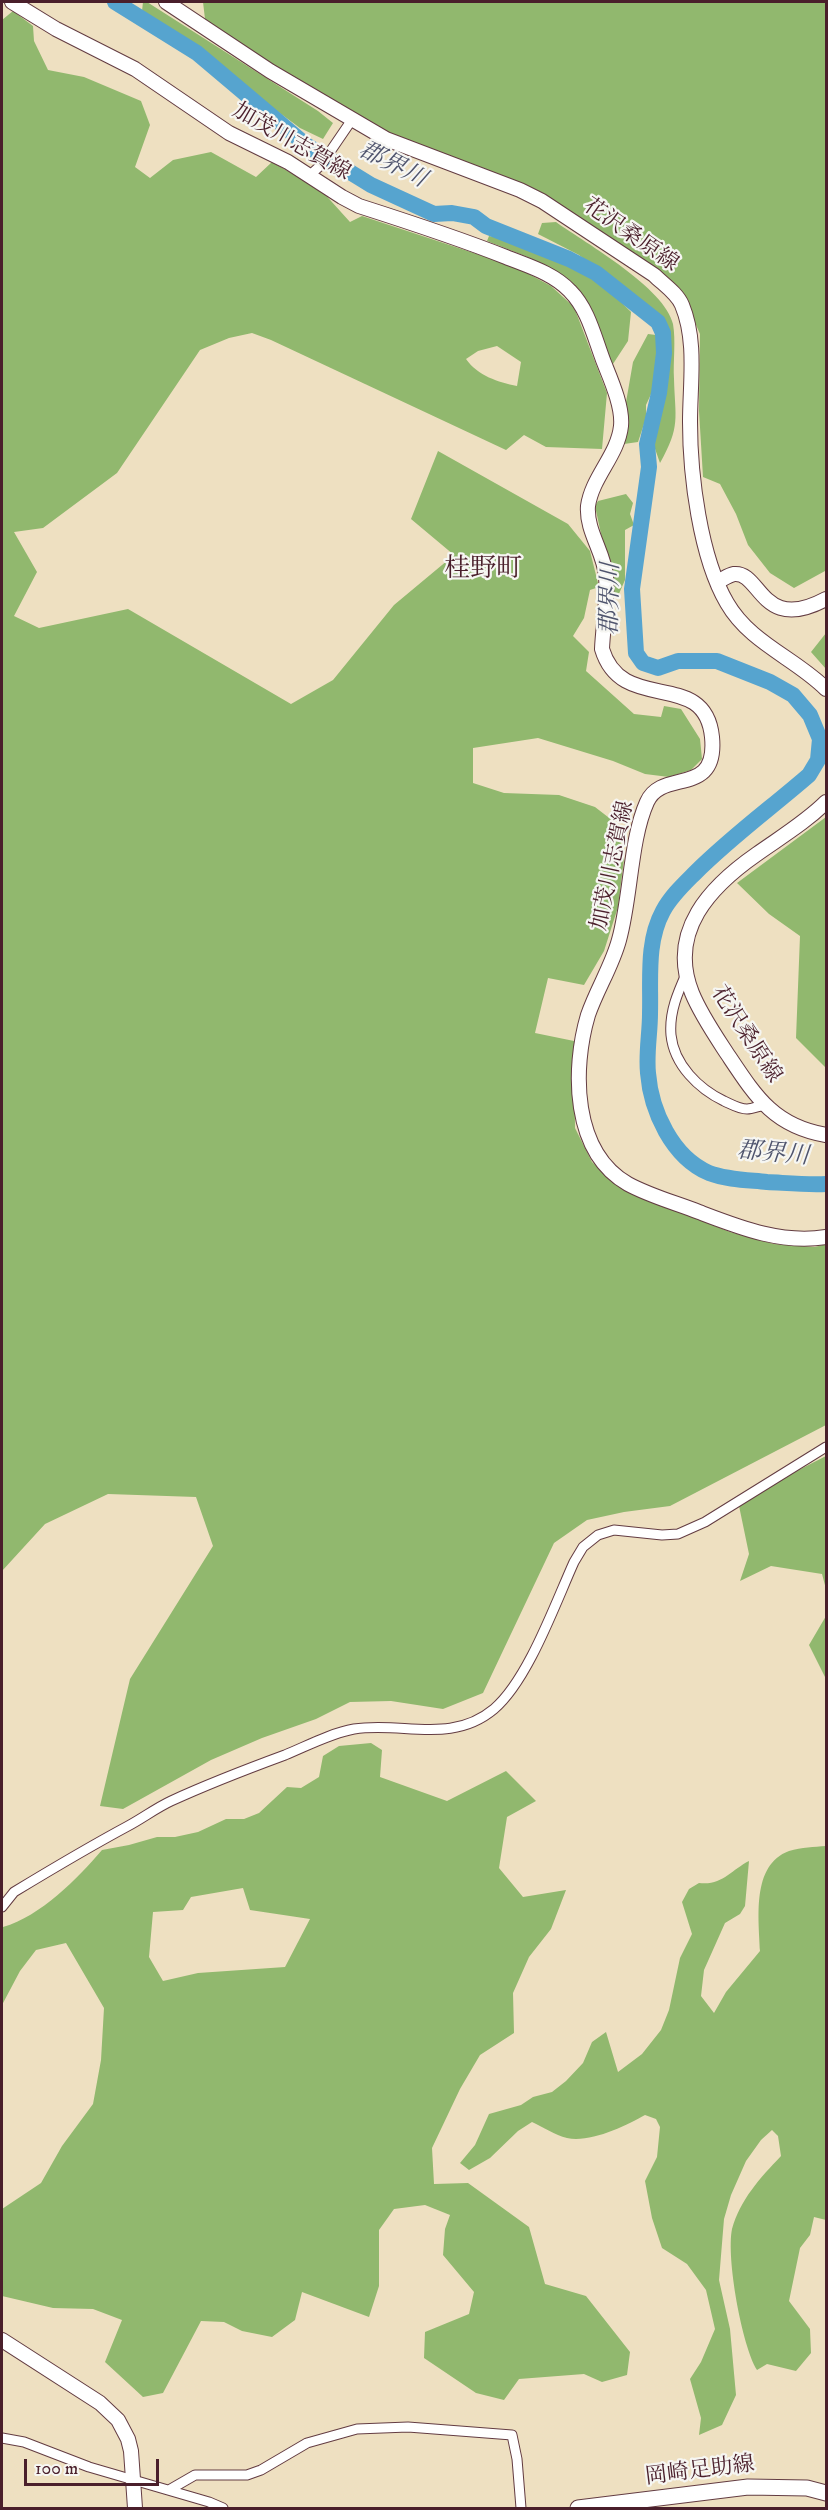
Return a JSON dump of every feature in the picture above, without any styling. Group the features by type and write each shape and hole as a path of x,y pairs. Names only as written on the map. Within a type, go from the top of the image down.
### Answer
{"main road":[{"name":"加茂川志賀線","path":"12,2 56,29 135,69 229,133 288,162 359,206 473,244 556,279 569,290 587,315 620,411 621,426 588,505 588,518 606,576 602,649 612,669 623,681 633,686 685,697 699,707 708,718 712,737 710,763 705,772 659,789 647,801 638,835 627,912 616,952 588,1016 579,1067 580,1108 583,1125 601,1159 628,1184 757,1233 800,1240 826,1238"},
{"name":"花沢桑原線","path":"166,2 351,122 386,139 520,190 542,201 654,275 681,302 690,335 690,425 697,501 706,550 717,582 728,605 760,641 809,674 826,689"},
{"path":"717,582 733,574 741,575 749,579 765,599 779,608 804,608 826,599"},
{"name":"花沢桑原線","path":"826,802 799,825 731,874 705,899 687,934 685,959 691,991 704,1019 748,1084 765,1105 789,1124 801,1130 826,1135"},
{"path":"2,2340 100,2403 118,2420 128,2439 135,2508"},
{"name":"岡崎足助線","path":"578,2508 748,2487 807,2488 826,2493"}],"street":[{"path":"309,176 321,165 351,122"},
{"path":"687,972 675,998 671,1034 675,1052 682,1066 709,1094 747,1109 765,1105"},
{"path":"2,1907 14,1892 170,1802 256,1765 353,1730 401,1728 436,1731 459,1727 482,1716 493,1709 513,1689 524,1671 574,1562 583,1547 598,1535 614,1530 662,1535 678,1534 705,1522 826,1447"},
{"path":"169,2490 195,2475 247,2475 261,2470 307,2443 357,2429 408,2427 513,2435 518,2459 521,2508"},
{"path":"2,2438 24,2442 89,2467 223,2508"}],"green space":[{"path":"143,2 147,2 318,111 333,123 323,139 300,128 142,11"},
{"path":"203,2 826,2 825,571 794,588 770,573 748,545 736,514 720,484 703,477 699,411 700,334 686,302 542,195 493,172 390,134 244,47 205,19"},
{"path":"13,11 33,26 34,41 48,70 84,77 141,101 150,125 135,167 150,178 173,160 211,152 256,177 272,162 322,191 350,222 362,216 516,267 551,286 574,307 607,393 602,449 546,447 524,435 506,450 271,340 252,333 229,338 200,350 117,473 43,528 14,532 37,572 14,616 39,628 128,609 291,704 333,680 394,605 454,555 411,519 438,451 568,524 590,551 599,587 590,590 584,618 573,636 589,652 586,671 634,714 661,717 664,706 681,709 700,739 702,759 691,770 669,777 645,774 613,761 538,738 473,748 473,783 504,793 559,795 595,807 617,824 624,859 618,907 604,951 584,985 548,978 535,1033 574,1041 575,1128 592,1162 622,1189 730,1232 774,1244 815,1247 826,1244 826,1425 670,1506 587,1520 554,1543 483,1693 443,1709 391,1701 350,1702 316,1719 262,1738 211,1760 123,1809 100,1806 130,1679 213,1546 196,1497 108,1494 45,1524 2,1571 2,20","holes":["497,346 521,362 517,386 482,374 466,359 478,351"]},
{"path":"556,222 605,254 641,282 667,310 673,324 676,413 671,440 660,463 654,446 669,370 664,325 655,313 579,255 538,234 542,223"},
{"path":"489,236 510,240 599,280 631,312 628,341 611,367 589,309 571,283 537,261 487,241"},
{"path":"648,334 656,335 657,381 646,405 646,418 638,442 624,444 628,425 625,408 633,362"},
{"path":"626,494 633,503 630,514 634,525 625,530 625,580 618,596 614,595 612,569 604,548 595,506 598,501"},
{"path":"826,633 826,669 811,652"},
{"path":"826,817 826,1068 796,1038 800,936 769,914 737,883"},
{"path":"826,1456 826,1589 822,1574 771,1566 740,1581 749,1554 738,1501"},
{"path":"826,1616 826,1679 809,1645"},
{"path":"371,1743 382,1750 380,1777 447,1801 506,1771 536,1801 507,1817 499,1868 523,1897 566,1890 551,1929 529,1957 513,1993 514,2033 480,2055 460,2089 432,2148 434,2184 468,2183 529,2227 545,2284 586,2296 630,2352 627,2375 602,2382 584,2374 519,2379 504,2400 476,2393 424,2358 425,2332 469,2314 474,2292 443,2255 445,2229 450,2215 425,2205 394,2209 379,2230 379,2286 369,2317 302,2292 295,2320 272,2337 242,2331 224,2322 201,2321 163,2393 143,2397 105,2362 122,2320 93,2309 53,2308 2,2296 2,2209 41,2183 62,2146 93,2104 101,2060 104,2008 66,1943 36,1950 20,1971 2,2005 3,1927 31,1914 57,1895 102,1850 157,1837 175,1837 198,1832 226,1819 244,1819 259,1813 287,1787 301,1788 319,1777 323,1756 339,1746","holes":["243,1888 250,1910 310,1919 285,1967 198,1973 163,1981 149,1957 153,1912 183,1910 191,1897"]},
{"path":"826,1846 826,2220 814,2217 810,2235 800,2248 789,2301 810,2329 811,2353 796,2371 767,2364 757,2370 746,2342 733,2280 731,2242 736,2218 745,2199 758,2181 781,2156 778,2136 772,2130 761,2140 746,2161 731,2195 724,2219 719,2280 730,2329 736,2395 722,2425 699,2435 701,2418 690,2379 701,2362 715,2329 706,2290 687,2264 662,2248 652,2218 645,2181 657,2157 660,2127 656,2119 645,2115 597,2136 576,2139 563,2137 532,2122 518,2131 490,2158 469,2170 460,2163 475,2145 489,2114 521,2105 533,2097 552,2092 583,2063 592,2042 606,2032 618,2072 642,2054 661,2030 669,2010 680,1958 692,1934 682,1902 689,1889 699,1883 720,1880 749,1861 745,1906 740,1914 725,1923 704,1970 701,1996 714,2013 726,1992 760,1951 760,1894 768,1868 777,1858 789,1851"}],"waterway":[{"name":"郡界川","path":"115,2 197,53 306,145 371,185 434,214 452,213 474,217 486,226 569,259 596,273 658,322 663,333 664,353 659,393 647,444 649,467 632,589 636,653 643,663 658,668 678,661 717,661 770,682 793,695 810,715 820,739 818,760 809,775 709,860 678,890 663,911 654,935 650,961 650,1021 647,1058 650,1088 666,1131 684,1156 696,1166 723,1177 797,1184 826,1184"}],"district":[{"name":"桂野町","path":"483,571"}]}
